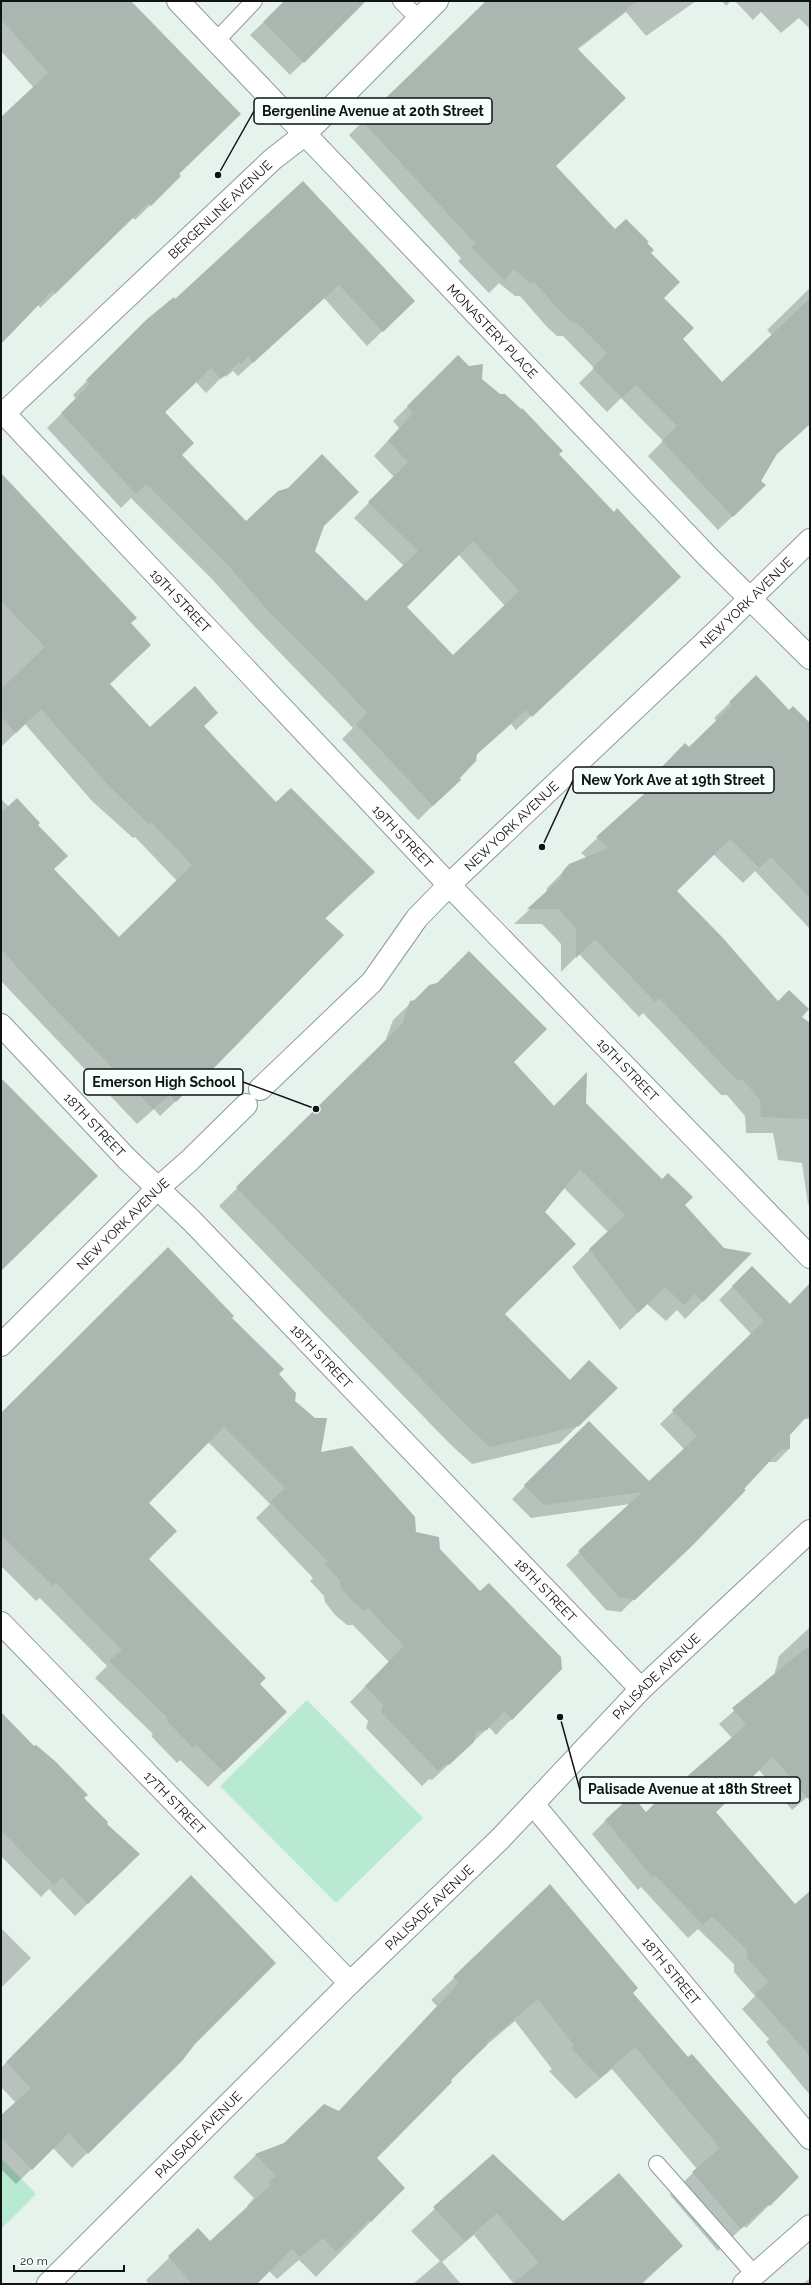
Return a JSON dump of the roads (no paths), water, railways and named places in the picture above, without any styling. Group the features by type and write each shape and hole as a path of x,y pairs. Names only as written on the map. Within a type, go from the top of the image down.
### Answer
{"street":[{"name":"MONASTERY PLACE","path":"178,1 304,135 750,599 810,658"},
{"name":"BERGENLINE AVENUE","path":"2,413 273,159 304,135 437,1"},
{"name":"19TH STREET","path":"2,413 449,885 810,1257"},
{"name":"NEW YORK AVENUE","path":"1,1345 157,1189 189,1161 372,982 417,918 449,885 810,540"},
{"name":"18TH STREET","path":"1,1025 157,1189 192,1221 641,1689"},
{"name":"PALISADE AVENUE","path":"48,2284 350,1983 500,1838 641,1689 810,1531"},
{"name":"17TH STREET","path":"1,1623 350,1983"},
{"name":"18TH STREET","path":"533,1804 810,2138"},
{"path":"750,2279 810,2226"}],"lane":[{"path":"216,41 254,1"},
{"path":"402,1 419,19"},
{"path":"657,2164 750,2279"}],"place":[{"name":"Bergenline Avenue at 20th Street","path":"218,175"},
{"name":"New York Ave at 19th Street","path":"542,847"},
{"name":"Emerson High School","path":"316,1109"},
{"name":"Palisade Avenue at 18th Street","path":"560,1717"}]}
